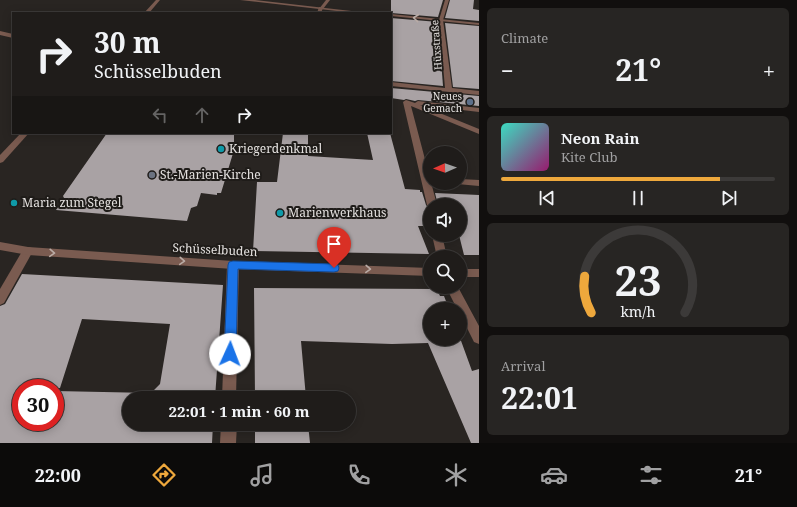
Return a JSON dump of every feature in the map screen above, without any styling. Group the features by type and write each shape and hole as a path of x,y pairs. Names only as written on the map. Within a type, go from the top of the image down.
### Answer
{"street":[{"path":"147,12 158,0"},
{"path":"242,0 320,11 344,12"},
{"path":"320,11 328,0"},
{"name":"Hüxstraße","path":"447,0 441,20 449,90"},
{"path":"392,15 479,24"},
{"path":"0,33 12,36"},
{"path":"392,84 479,92"},
{"path":"406,102 479,110"},
{"path":"406,102 479,132"},
{"path":"406,102 423,165"},
{"path":"0,160 25,134"},
{"path":"467,182 479,183"},
{"name":"Schüsselbuden","path":"0,246 28,251 233,265 423,272"},
{"path":"0,300 28,251"},
{"path":"229,391 233,265"},
{"path":"467,273 479,273"},
{"path":"456,294 479,338"},
{"path":"228,443 229,431"}],"building":[{"path":"391,0 443,0 438,17 391,12"},
{"path":"450,0 474,0 473,9 479,10 479,21 445,18"},
{"path":"392,18 438,22 443,86 392,81"},
{"path":"445,23 479,26 479,89 453,87"},
{"path":"392,88 479,96 479,106 406,99 392,98"},
{"name":"St.-Marien-Kirche","path":"106,134 234,134 234,150 221,193 217,193 217,195 201,193 197,206 191,208 187,221 56,210 64,198 63,196"},
{"path":"283,134 308,134 308,156 373,160 367,134 390,134 405,189 420,190 420,192 422,192 424,198 423,226 418,226 427,250 423,250 423,254 253,251 257,182 277,182"},
{"path":"435,193 479,195 479,255 467,255 467,250 463,250 461,242 467,242 467,198 436,198"},
{"path":"22,274 223,285 215,391 153,391 160,384 170,324 82,319 63,379 12,379 12,431 64,431 64,391 122,392 122,431 213,431 212,443 0,443 0,306 5,304"},
{"path":"254,288 423,289 423,294 439,294 440,296 444,296 446,302 423,302 423,343 392,344 301,341 305,391 255,391"},
{"path":"429,346 463,346 472,371 479,369 479,443 471,443"},
{"path":"255,431 309,431 310,443 255,443"}],"place":[{"name":"Neues Gemach","path":"470,102"},
{"name":"Kriegerdenkmal","path":"221,149"},
{"name":"St.-Marien-Kirche","path":"152,175"},
{"name":"Maria zum Stegel","path":"14,203"},
{"name":"Marienwerkhaus","path":"280,213"}],"route":[{"path":"230,354 233,265 334,268"}]}
